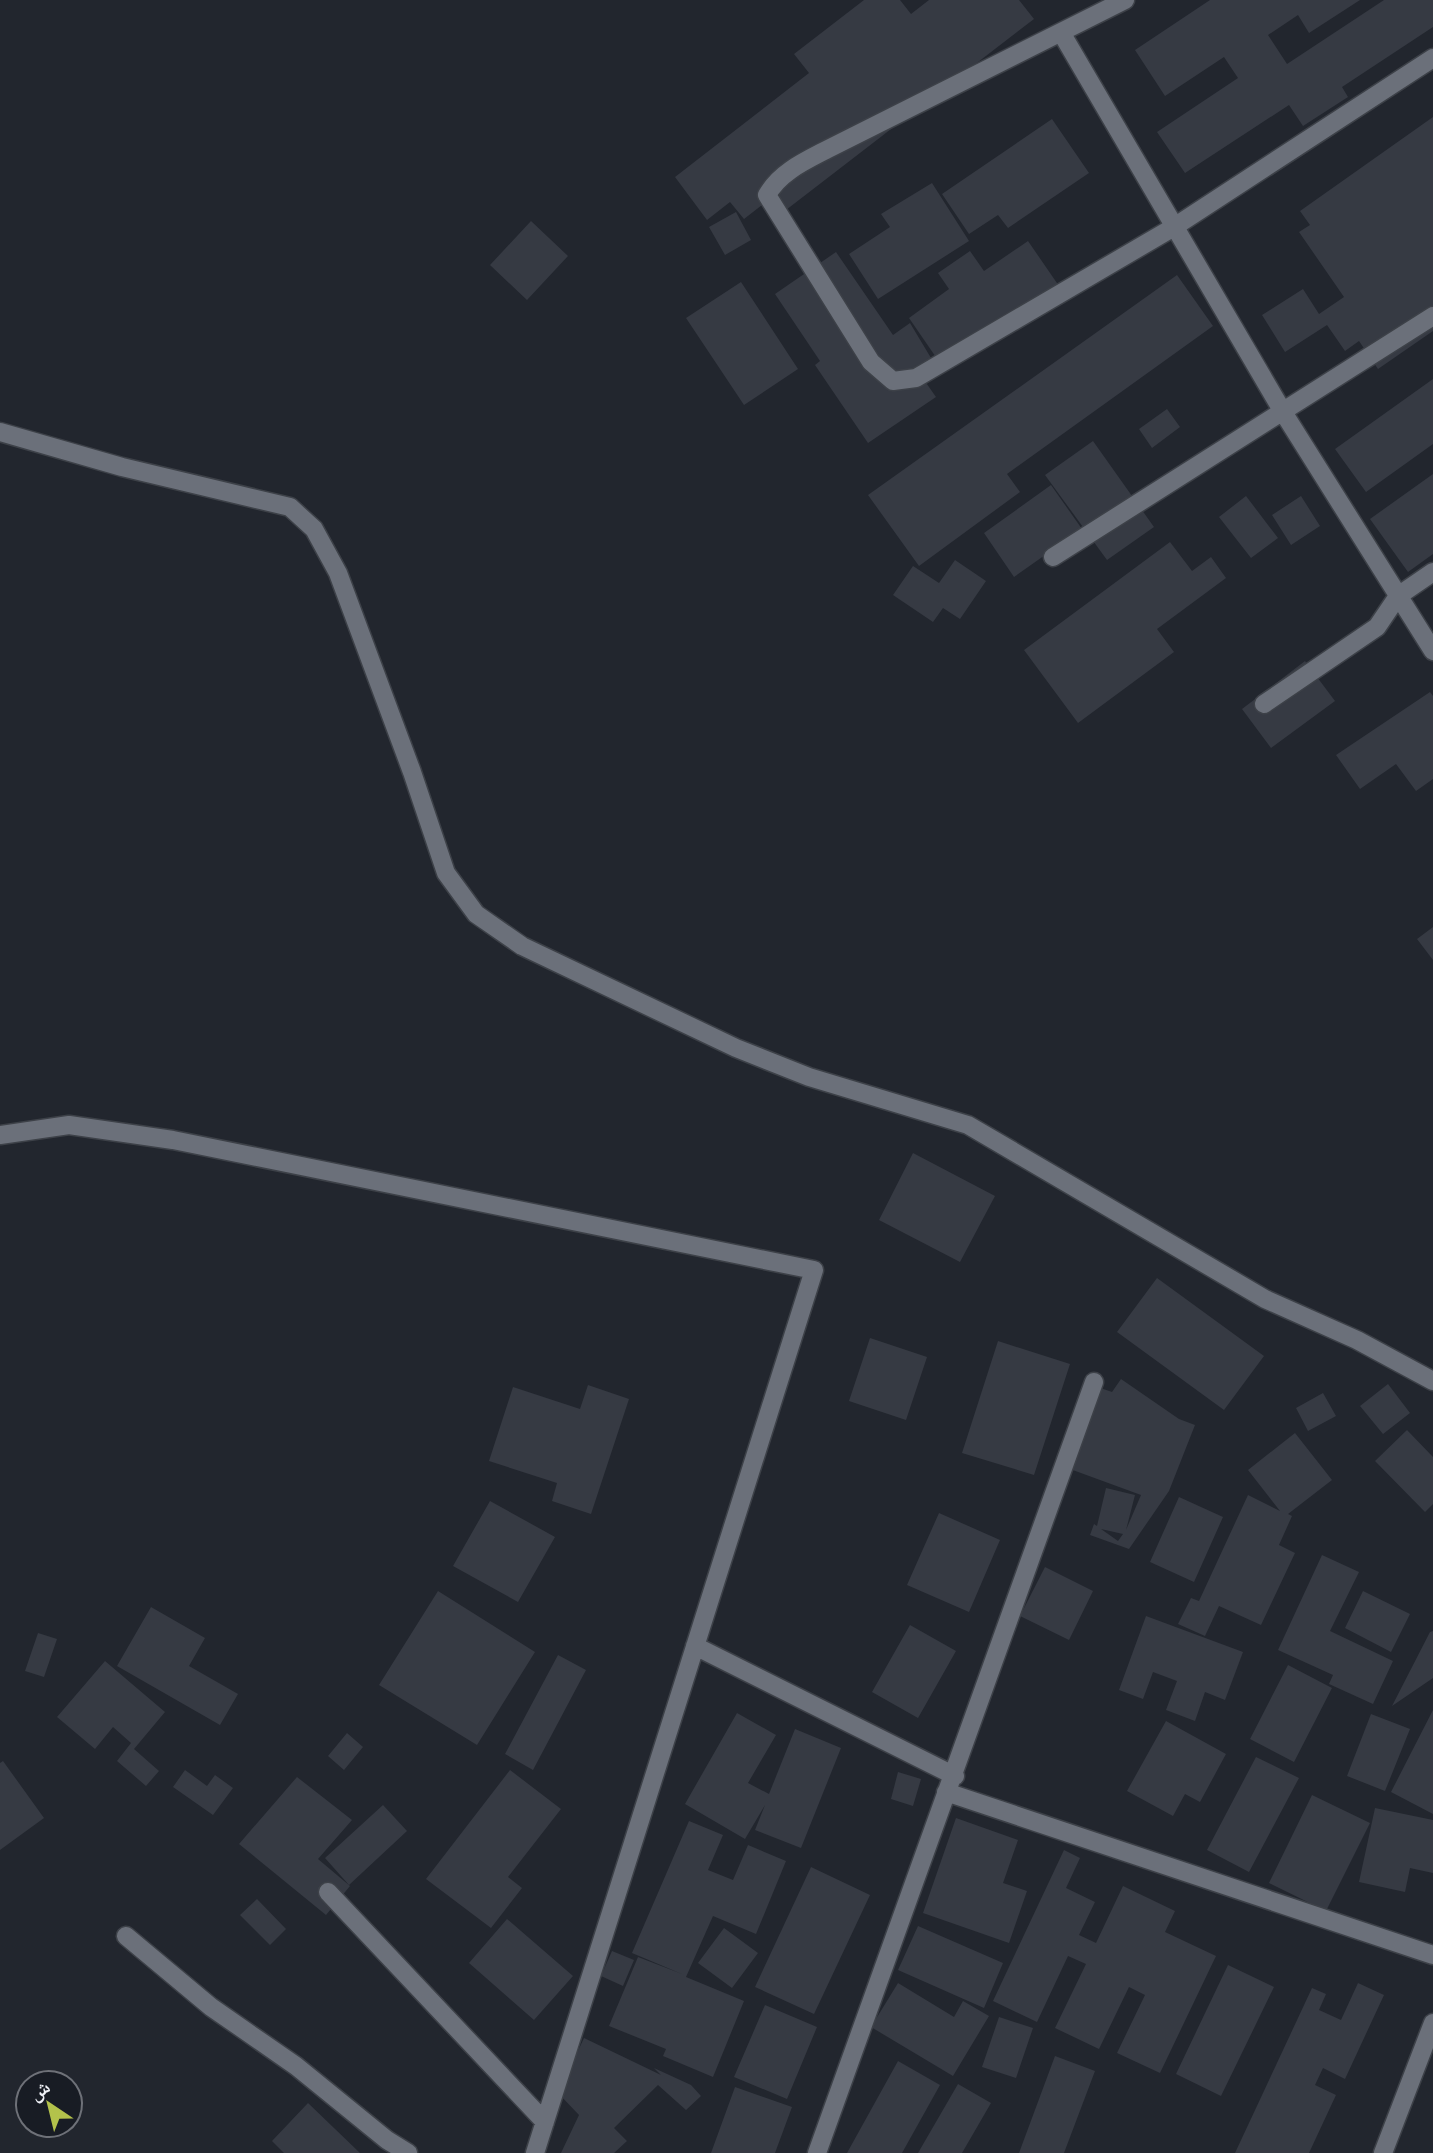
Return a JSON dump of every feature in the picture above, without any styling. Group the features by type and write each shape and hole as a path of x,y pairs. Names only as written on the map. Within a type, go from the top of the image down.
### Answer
{"street":[{"path":"1125,0 1062,34 808,159 774,183 767,195 871,362 893,381 916,378 1174,227 1433,58"},
{"path":"1062,34 1283,412 1433,651"},
{"path":"1053,557 1433,316"},
{"path":"0,432 122,467 290,506 314,529 338,573 412,772 446,873 476,914 522,946 736,1048 808,1077 968,1125 1265,1299 1357,1340 1433,1381"},
{"path":"1264,704 1377,627 1398,596 1433,572"},
{"path":"0,1135 69,1125 173,1140 814,1270 535,2153"},
{"path":"817,2153 946,1792 956,1776 1094,1382"},
{"path":"695,1646 956,1776"},
{"path":"946,1792 1433,1955"},
{"path":"328,1892 545,2122"},
{"path":"126,1936 211,2007 296,2066 387,2140 408,2153"},
{"path":"1383,2153 1433,2023"}],"building":[{"path":"864,0 900,0 911,14 929,0 1019,0 1034,19 773,220 762,205 744,219 730,202 707,220 675,177 809,73 794,54"},
{"path":"1210,0 1360,0 1309,33 1298,15 1268,35 1287,64 1384,0 1433,0 1433,27 1342,87 1348,97 1303,126 1289,105 1185,173 1157,132 1238,78 1224,57 1165,96 1135,50"},
{"path":"1433,117 1433,331 1378,369 1359,341 1345,351 1327,325 1285,352 1262,315 1303,289 1319,314 1344,297 1299,232 1310,225 1300,211"},
{"path":"1052,119 1089,173 1008,228 998,215 969,234 942,194"},
{"path":"932,183 969,241 878,299 849,254 890,227 881,214"},
{"path":"736,212 751,240 725,255 709,227"},
{"path":"531,221 568,256 527,300 490,265"},
{"path":"1028,241 1059,286 942,366 909,318 949,289 938,273 970,251 984,271"},
{"path":"836,252 893,335 910,323 931,358 915,367 936,397 868,443 815,365 820,361 775,294"},
{"path":"1177,275 1213,326 1007,474 1020,492 919,566 868,495"},
{"path":"741,282 798,369 744,405 686,318"},
{"path":"1433,379 1433,444 1366,492 1335,449"},
{"path":"1167,409 1180,427 1152,448 1139,429"},
{"path":"1093,441 1154,527 1107,560 1045,475"},
{"path":"1433,474 1433,554 1408,572 1370,519"},
{"path":"1051,485 1082,529 1014,577 984,533"},
{"path":"1246,496 1278,538 1251,558 1219,517"},
{"path":"1301,496 1320,526 1291,545 1272,515"},
{"path":"1170,542 1192,571 1211,557 1226,578 1157,629 1174,652 1078,723 1024,650"},
{"path":"955,560 986,581 960,619 943,608 933,622 893,595 913,566 939,583"},
{"path":"1305,661 1335,701 1271,748 1242,709"},
{"path":"1430,692 1433,696 1433,779 1416,791 1396,764 1360,789 1336,755"},
{"path":"1433,927 1433,960 1417,939"},
{"path":"913,1153 995,1196 960,1262 879,1220"},
{"path":"1157,1278 1264,1356 1224,1410 1117,1332"},
{"path":"870,1338 927,1357 906,1420 849,1401"},
{"path":"998,1341 1070,1364 1034,1475 962,1453"},
{"path":"1121,1379 1179,1419 1195,1425 1169,1491 1129,1549 1090,1535 1094,1524 1097,1526 1106,1488 1135,1495 1126,1530 1141,1495 1070,1469 1089,1384 1112,1392","holes":["1101,1529 1123,1534 1118,1541"]},
{"path":"1388,1384 1410,1413 1383,1434 1360,1406"},
{"path":"588,1385 629,1399 591,1514 552,1501 557,1483 489,1461 513,1387 580,1409"},
{"path":"1323,1393 1336,1416 1308,1431 1296,1408"},
{"path":"1407,1430 1433,1457 1433,1504 1425,1512 1375,1461"},
{"path":"1295,1433 1332,1480 1288,1514 1292,1516 1279,1545 1295,1553 1261,1625 1219,1606 1205,1636 1178,1624 1191,1598 1199,1601 1248,1495 1280,1511 1248,1470"},
{"path":"1179,1497 1223,1517 1194,1582 1150,1562"},
{"path":"490,1501 555,1537 518,1602 453,1566"},
{"path":"939,1513 1000,1540 969,1612 907,1585"},
{"path":"1322,1555 1359,1572 1330,1631 1393,1661 1373,1704 1329,1684 1333,1675 1278,1650"},
{"path":"1045,1567 1093,1591 1069,1640 1020,1616"},
{"path":"438,1591 535,1652 477,1745 379,1685"},
{"path":"1363,1591 1410,1614 1391,1652 1345,1628"},
{"path":"151,1607 205,1638 189,1666 238,1694 220,1725 117,1666"},
{"path":"1146,1616 1243,1652 1225,1700 1205,1692 1195,1721 1166,1710 1177,1681 1153,1672 1143,1699 1119,1690"},
{"path":"910,1625 956,1651 918,1718 872,1692"},
{"path":"1433,1631 1433,1678 1392,1706 1430,1632"},
{"path":"38,1633 57,1639 44,1677 25,1671"},
{"path":"558,1655 586,1670 533,1770 505,1754"},
{"path":"105,1661 165,1712 134,1749 159,1771 146,1786 117,1761 131,1743 113,1727 95,1749 57,1717"},
{"path":"1288,1665 1332,1688 1294,1762 1250,1739"},
{"path":"1433,1710 1433,1814 1391,1792"},
{"path":"737,1713 776,1735 748,1783 769,1794 795,1729 841,1748 801,1848 755,1830 765,1805 745,1839 685,1804"},
{"path":"1371,1714 1410,1729 1385,1791 1347,1776"},
{"path":"1166,1721 1226,1754 1200,1802 1185,1794 1173,1816 1127,1791"},
{"path":"347,1733 363,1747 344,1770 328,1756"},
{"path":"1256,1757 1299,1778 1249,1872 1207,1850"},
{"path":"3,1761 44,1818 0,1850 0,1763"},
{"path":"185,1770 207,1786 215,1775 233,1788 213,1815 173,1787"},
{"path":"510,1770 561,1809 508,1877 522,1888 491,1928 426,1879"},
{"path":"898,1772 921,1779 913,1806 891,1799"},
{"path":"297,1777 352,1820 318,1859 350,1886 326,1915 239,1844"},
{"path":"1312,1795 1370,1823 1326,1911 1269,1883"},
{"path":"383,1805 407,1831 349,1885 325,1858"},
{"path":"1375,1808 1433,1820 1433,1873 1410,1868 1405,1892 1359,1882"},
{"path":"956,1818 1018,1840 1003,1883 1027,1891 1009,1943 923,1913"},
{"path":"689,1821 723,1835 708,1870 733,1880 748,1845 786,1861 756,1934 713,1916 686,1977 744,2001 713,2077 663,2056 666,2049 609,2026 638,1957 682,1974 632,1953"},
{"path":"1064,1850 1080,1858 1066,1888 1095,1902 1079,1935 1096,1943 1123,1886 1175,1911 1165,1932 1216,1956 1160,2073 1117,2053 1145,1995 1129,1987 1099,2049 1055,2028 1086,1964 1068,1956 1037,2022 993,2001"},
{"path":"811,1867 870,1895 814,2014 755,1987"},
{"path":"257,1899 286,1929 270,1945 240,1915"},
{"path":"507,1919 573,1976 534,2020 469,1963"},
{"path":"918,1926 1003,1963 984,2008 898,1970"},
{"path":"724,1928 758,1953 732,1988 698,1963"},
{"path":"612,1951 634,1960 623,1986 601,1976"},
{"path":"1228,1965 1274,1987 1221,2096 1176,2074"},
{"path":"898,1983 954,2017 963,2001 989,2016 953,2076 871,2027"},
{"path":"1358,1983 1384,1995 1345,2079 1323,2068 1315,2085 1336,2095 1309,2153 1235,2153 1312,1988 1326,1994 1319,2010 1341,2020"},
{"path":"765,2005 817,2027 787,2099 734,2077"},
{"path":"999,2017 1033,2028 1016,2078 982,2067"},
{"path":"584,2038 661,2075 654,2068 691,2085 701,2096 686,2110 658,2085 614,2128 627,2141 614,2153 561,2153 579,2115 558,2093"},
{"path":"1055,2056 1095,2071 1064,2153 1019,2153"},
{"path":"898,2061 940,2085 902,2153 847,2153"},
{"path":"958,2084 991,2103 962,2153 918,2153"},
{"path":"735,2087 792,2107 775,2153 711,2153"},
{"path":"308,2103 360,2153 284,2153 272,2141"}]}
